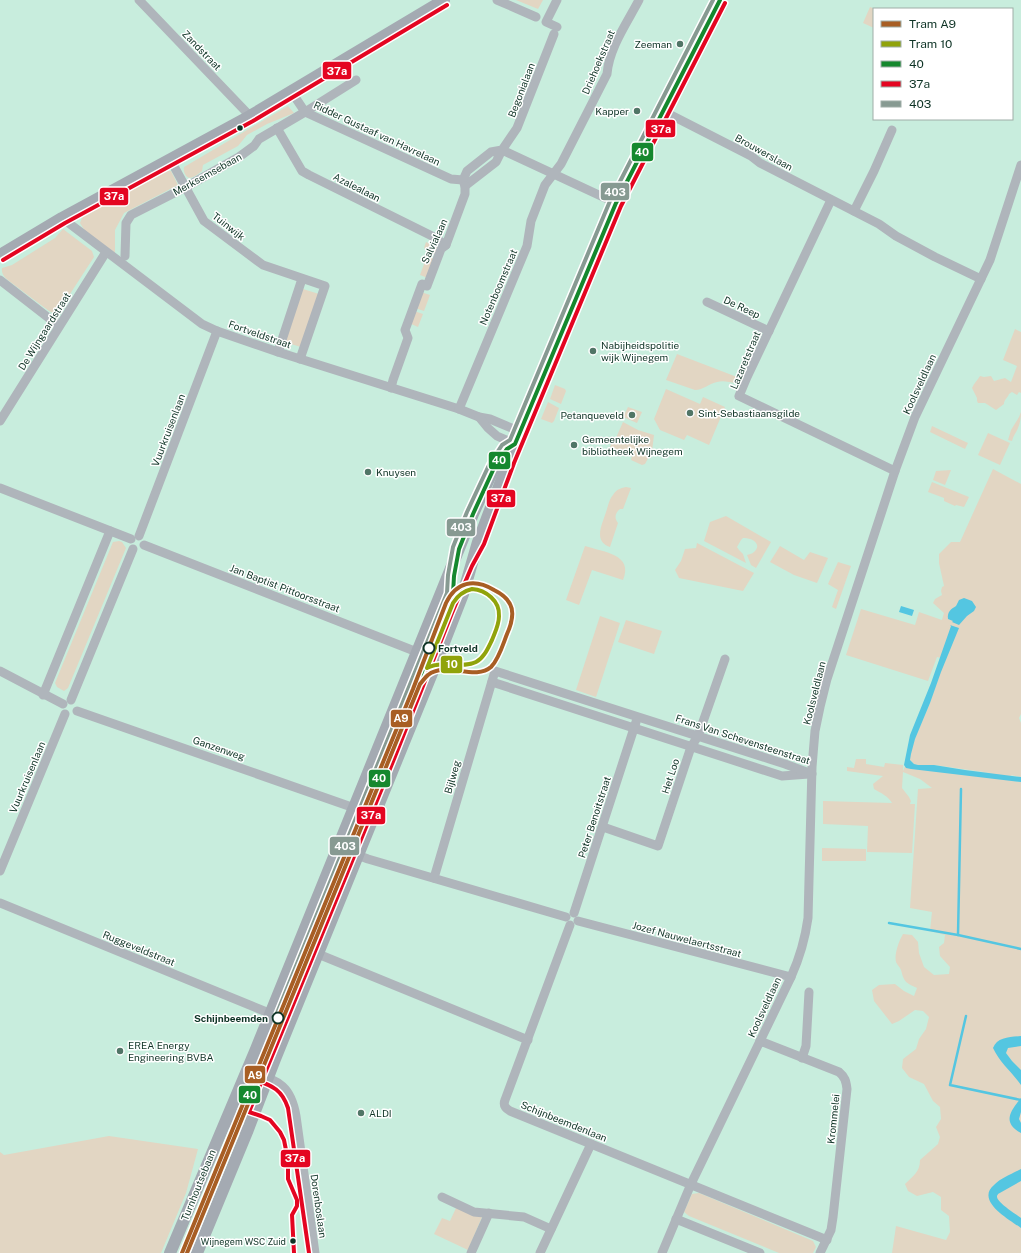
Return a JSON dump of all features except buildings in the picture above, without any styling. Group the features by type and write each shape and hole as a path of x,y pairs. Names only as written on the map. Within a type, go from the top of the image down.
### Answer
{"main road":[{"path":"0,255 62,218 98,200 250,116 444,0"},
{"name":"Turnhoutsebaan","path":"197,1253 253,1119 268,1078 460,603 478,542 520,432 616,203 720,0"},
{"name":"Turnhoutsebaan","path":"170,1253 338,848 353,807 473,514 494,468 508,449 515,444"},
{"path":"473,514 487,519"}],"street":[{"name":"Zandstraat","path":"139,0 250,116"},
{"name":"Begonialaan","path":"502,150 518,128 556,31 546,22 557,0"},
{"name":"Driehoekstraat","path":"554,173 561,164 607,74 608,62 614,48 639,0"},
{"path":"500,1 536,17"},
{"name":"Merksemsebaan","path":"125,256 126,223 131,215 186,187 239,157 254,146 260,139 356,80"},
{"name":"Ridder Gustaaf van Havrelaan","path":"291,91 305,112 452,179 464,183"},
{"name":"Brouwerslaan","path":"663,111 854,211 935,257 981,279"},
{"name":"Azalealaan","path":"277,128 302,171 432,236 446,245"},
{"path":"854,211 892,130"},
{"path":"464,183 467,171 491,152 502,150 616,203"},
{"name":"Tuinwijk","path":"170,159 204,221 263,265 325,286 300,359"},
{"name":"Koolsveldlaan","path":"662,1253 691,1184 791,977 802,949 806,934 808,910 812,774 815,731 827,679 894,471 915,417 990,260 1021,165"},
{"name":"Notenboomstraat","path":"459,409 527,246 531,221 545,185 554,173"},
{"name":"Salvialaan","path":"391,388 408,338 405,330 422,284 427,286 441,249 446,245 466,194 464,183"},
{"name":"Lazaretstraat","path":"831,200 739,396 894,471"},
{"name":"Fortveldstraat","path":"62,218 202,324 217,331 278,352 459,409 479,417 490,419 520,432"},
{"name":"De Wijngaardstraat","path":"0,421 106,252"},
{"path":"278,352 302,279"},
{"path":"0,280 59,326"},
{"name":"De Reep","path":"707,302 769,331"},
{"name":"Vuurkruisenlaan","path":"135,538 217,331"},
{"name":"Fortveldstraat","path":"479,417 497,436 515,444"},
{"path":"0,488 110,531 143,539 143,547 139,550 133,549"},
{"path":"43,695 110,531"},
{"path":"0,671 43,695 67,702 76,702 78,711 74,715 71,716 65,714 62,710 67,702 133,549 130,546 135,538"},
{"name":"Jan Baptist Pittoorsstraat","path":"144,545 417,652"},
{"name":"Het Loo","path":"602,827 658,846 691,747 698,736 725,659"},
{"name":"Frans Van Schevensteenstraat","path":"495,670 787,764 812,774 782,776 492,682 495,670"},
{"name":"Bijlweg","path":"434,878 492,682"},
{"name":"Ganzenweg","path":"78,711 353,807"},
{"name":"Vuurkruisenlaan","path":"0,871 65,714"},
{"name":"Peter Benoitstraat","path":"528,1040 572,919 638,716"},
{"path":"353,807 364,811 367,814 371,825"},
{"path":"338,848 358,856"},
{"name":"Jozef Nauwelaertsstraat","path":"358,856 572,919 791,977"},
{"name":"Ruggeveldstraat","path":"0,903 270,1013"},
{"path":"318,954 528,1040"},
{"path":"802,1058 806,1046 809,992"},
{"name":"Schijnbeemdenlaan","path":"528,1040 504,1100 504,1105 510,1111 827,1240"},
{"name":"Krommelei","path":"760,1041 839,1072 844,1076 846,1081 848,1089 833,1217 831,1230 820,1253"},
{"name":"Dorenboslaan","path":"246,1070 277,1082 286,1088 292,1100 314,1253"},
{"path":"247,1132 236,1128 226,1118 239,1116 253,1119"},
{"path":"540,1253 591,1144"},
{"path":"442,1197 474,1212 524,1217 551,1229"},
{"path":"471,1253 489,1213"},
{"path":"676,1219 760,1253"}],"shaded area":[{"path":"516,0 543,0 538,9"},
{"path":"870,7 873,8 873,28 863,23"},
{"path":"288,106 294,113 267,124 247,135 238,146 203,165 202,171 195,176 191,178 187,177 184,172 184,167"},
{"path":"164,171 171,171 178,185 124,213 115,230 115,253 85,231 80,223 83,216"},
{"path":"63,229 92,251 94,257 59,311 53,313 8,280 3,274 2,268 12,265 55,238"},
{"path":"426,242 439,248 437,255 424,248"},
{"path":"427,256 435,259 428,278 420,275"},
{"path":"303,289 319,294 301,347 284,342"},
{"path":"421,292 430,295 424,311 415,308"},
{"path":"414,311 423,314 418,327 409,323"},
{"path":"1015,329 1021,332 1021,393 1019,392 1017,395 1012,392 1009,394 1004,404 996,410 985,403 978,403 972,388 980,376 991,376 994,381 1005,378 1011,382 1017,366 1003,360"},
{"path":"677,354 737,377 735,383 719,381 695,390 666,380"},
{"path":"555,385 565,389 566,391 561,404 550,399"},
{"name":"Sint-Sebastiaansgilde","path":"666,389 700,404 703,397 725,407 709,445 687,435 684,440 660,430 654,419"},
{"path":"548,402 559,408 552,423 541,419"},
{"name":"Petanqueveld","path":"628,407 642,412 637,423 623,417"},
{"path":"1021,412 1017,430 1012,441 1008,440 1011,430"},
{"path":"623,422 638,430 654,435 652,451 645,464 642,465 631,460 632,456 610,447 613,439 615,440"},
{"path":"932,426 968,443 965,449 930,432"},
{"path":"988,433 1010,443 1000,465 978,455"},
{"path":"993,469 1021,484 1021,714 1019,718 1021,723 1021,777 1011,775 1014,781 1021,782 1021,1037 999,1049 1012,1061 1006,1053 1006,1050 1011,1046 1021,1046 1021,1253 892,1253 896,1226 946,1240 950,1232 949,1216 941,1210 941,1197 933,1192 917,1196 908,1191 905,1184 919,1168 920,1160 938,1144 940,1137 936,1127 941,1119 940,1107 933,1101 924,1084 909,1077 902,1068 903,1059 916,1049 919,1039 926,1029 929,1017 923,1011 915,1010 892,1024 874,1001 872,990 879,985 895,984 914,996 917,988 906,982 901,969 896,962 896,951 903,934 912,935 918,942 919,953 924,967 934,975 949,974 950,967 940,956 939,947 944,943 945,935 930,931 932,912 910,908 918,789 932,788 920,779 903,772 902,788 911,801 910,804 915,804 912,853 867,852 868,826 823,824 823,801 892,803 882,793 874,789 873,784 883,776 847,771 847,767 854,768 856,759 866,759 866,764 884,767 885,763 903,765 903,771 906,764 914,764 910,760 910,755 938,680 942,658 937,657 928,681 846,655 861,609 915,625 919,612 942,620 944,613 933,603 935,599 942,595 941,591 942,587 944,586 939,563 939,554 951,542 960,542","holes":["914,764 934,765 991,773 921,767"]},
{"path":"951,470 945,485 933,480 936,471"},
{"path":"932,482 969,497 964,507 955,506 944,501 944,498 928,492"},
{"path":"626,487 631,488 623,509 620,509 616,514 618,523 610,547 602,541 600,537 601,527 609,503 615,492"},
{"path":"726,516 771,542 756,568 751,565 747,555 753,553 757,546 757,544 752,540 743,538 737,547 743,554 746,563 704,541 710,522"},
{"path":"113,542 122,542 126,548 68,688 64,691 57,687 55,683"},
{"path":"697,543 754,573 743,591 679,578 675,570 681,561 685,549 696,548"},
{"path":"585,546 608,553 621,559 625,571 623,580 592,570 579,605 566,600"},
{"path":"780,546 804,560 810,552 828,558 817,583 794,575 770,562"},
{"path":"838,562 851,566 836,609 832,607 838,590 828,584"},
{"path":"600,616 620,623 596,697 576,690"},
{"path":"626,620 662,631 654,654 618,642"},
{"path":"822,848 866,849 866,861 822,861"},
{"path":"109,1136 198,1149 186,1193 161,1253 0,1253 0,1152 4,1155"},
{"path":"699,1193 813,1241 816,1247 813,1253 779,1253 689,1216 684,1212 692,1194"},
{"path":"456,1208 482,1217 468,1250 434,1234 442,1218 450,1221"}],"water":[{"path":"964,598 972,601 976,607 974,611 959,625 948,619 948,614 956,606 959,600"},
{"path":"901,606 914,610 912,616 899,612"},
{"path":"950,625 959,628 915,739 910,760 914,764 918,765 934,765 1021,777 1021,782 911,769 906,768 904,765 910,735 931,683 951,626"},
{"path":"1021,1036 1021,1046 1008,1048 1006,1053 1021,1070 1021,1085 999,1058 993,1048 995,1044 1008,1037"},
{"path":"1021,1098 1021,1112 1019,1119 1021,1123 1021,1133 1011,1125 1010,1117 1011,1112"},
{"path":"1021,1169 1021,1181 997,1196 1003,1205 1021,1218 1021,1228 996,1210 991,1204 989,1191 1003,1178"}],"waterway":[{"path":"961,789 958,935 1021,949"},
{"path":"889,923 958,935"},
{"path":"966,1016 950,1085 1021,1100"}],"tram line":[{"name":"A9","path":"182,1253 413,689 446,603 450,596 460,586 473,583 487,586 505,598 509,602 512,611 510,627 499,656 494,664 484,671 435,671 427,676 420,684 187,1253"},
{"name":"10","path":"472,589 487,594 491,597 495,601 499,611 498,625 484,655 476,662 467,665 441,664 427,668 453,603 461,594 472,589"}],"transit line":[{"name":"403","path":"275,1018 447,593 448,575 453,547 467,512 489,465 502,445 510,440 610,201 713,0"},
{"name":"40","path":"185,1253 453,594 454,576 459,549 473,514 494,468 507,449 515,444 616,203 720,0"},
{"name":"37a","path":"294,1253 292,1215 297,1206 297,1200 288,1179 288,1160 284,1140 280,1132 270,1120 249,1112 394,759 452,613 472,566 484,544 514,463 621,206 725,3"},
{"name":"37a","path":"3,260 65,223 253,121 447,5"},
{"name":"37a","path":"256,1080 267,1084 280,1093 288,1108 309,1253"}],"place":[{"name":"Zeeman","path":"680,44"},
{"name":"Kapper","path":"637,111"},
{"name":"Nabijheidspolitie wijk Wijnegem","path":"593,351"},
{"name":"Sint-Sebastiaansgilde","path":"690,413"},
{"name":"Petanqueveld","path":"632,415"},
{"name":"Gemeentelijke bibliotheek Wijnegem","path":"574,445"},
{"name":"Knuysen","path":"368,472"},
{"name":"Fortveld","path":"429,648"},
{"name":"Schijnbeemden","path":"278,1018"},
{"name":"EREA Energy Engineering BVBA","path":"120,1051"},
{"name":"ALDI","path":"361,1113"},
{"name":"Wijnegem WSC Zuid","path":"293,1241"}]}
